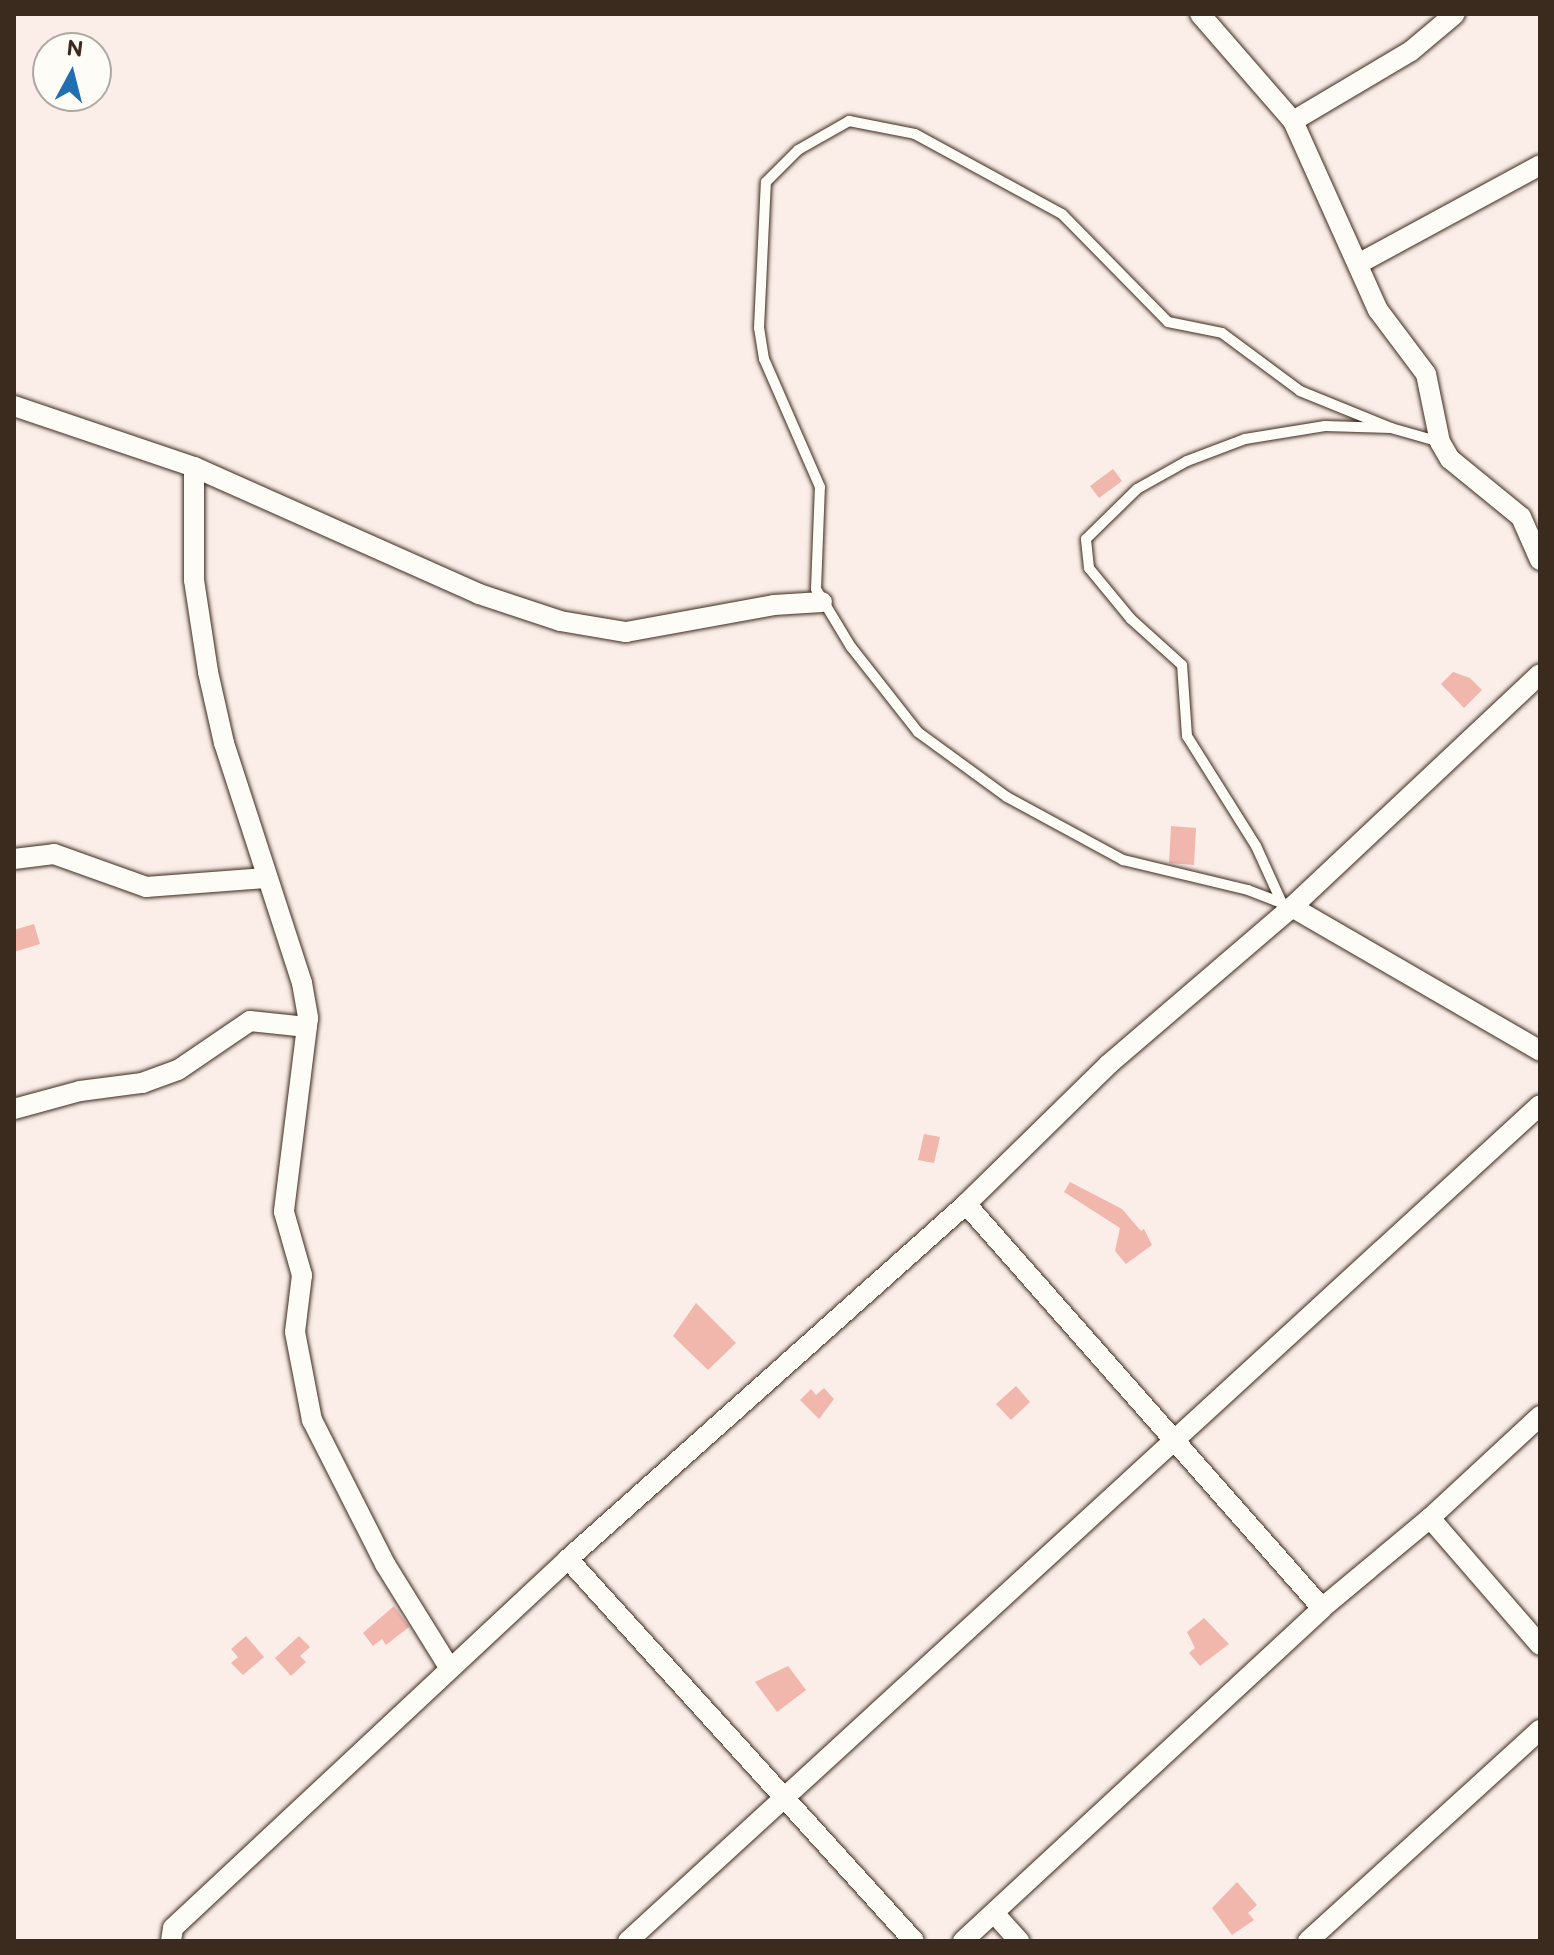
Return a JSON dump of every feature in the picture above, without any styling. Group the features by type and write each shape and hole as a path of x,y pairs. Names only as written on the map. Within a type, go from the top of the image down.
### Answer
{"street":[{"path":"1200,14 1293,121 1378,310 1426,374 1440,442 1468,477 1521,517 1540,560"},
{"path":"1293,121 1411,51 1455,14"},
{"path":"1358,264 1540,165"},
{"path":"14,406 194,467 479,594 560,621 626,632 774,605 822,602"},
{"path":"194,467 198,620 224,743 302,983 307,1027 284,1212 300,1262 295,1332 312,1420 385,1564 450,1669"},
{"path":"171,1941 173,1928 568,1559 966,1204 1109,1064 1540,674"},
{"path":"14,859 54,854 146,887 266,878"},
{"path":"1286,904 1540,1051"},
{"path":"14,1109 80,1091 142,1083 178,1070 250,1021 307,1027"},
{"path":"628,1941 1177,1442 1540,1105"},
{"path":"966,1204 1322,1608"},
{"path":"963,1941 1322,1608 1430,1518 1540,1416"},
{"path":"1430,1518 1540,1645"},
{"path":"568,1559 914,1941"},
{"path":"1308,1941 1540,1730"},
{"path":"994,1913 1019,1941"}],"lane":[{"path":"1286,904 1123,860 963,768 918,732 889,698 822,602 814,568 820,487 764,359 758,297 766,182 798,150 849,121 915,134 990,170 1062,214 1168,322 1222,333 1300,391 1391,428 1440,442"},
{"path":"1286,904 1256,846 1187,736 1182,665 1131,619 1089,568 1086,539 1137,489 1187,461 1245,439 1325,426 1391,428"}],"building":[{"path":"1113,469 1122,481 1099,498 1090,486"},
{"path":"1453,672 1470,678 1482,690 1464,708 1441,684"},
{"path":"1171,826 1196,828 1194,865 1169,863"},
{"path":"34,924 40,944 14,952 14,930"},
{"path":"924,1134 940,1137 934,1163 918,1160"},
{"path":"1070,1182 1122,1209 1141,1231 1144,1229 1152,1245 1126,1264 1115,1251 1120,1228 1064,1192"},
{"path":"696,1303 736,1343 708,1370 673,1336"},
{"path":"1016,1386 1030,1402 1011,1420 996,1404"},
{"path":"824,1388 834,1399 819,1419 800,1400 811,1389 816,1395"},
{"path":"394,1606 409,1627 386,1645 382,1639 373,1646 363,1633"},
{"path":"1204,1618 1229,1644 1200,1666 1189,1653 1195,1648 1187,1632"},
{"path":"246,1636 264,1657 243,1675 231,1663 238,1657 231,1649"},
{"path":"299,1636 310,1647 300,1656 306,1662 291,1676 275,1658"},
{"path":"788,1666 806,1690 777,1712 755,1682"},
{"path":"1237,1882 1257,1905 1248,1913 1254,1920 1232,1935 1212,1908"}]}
